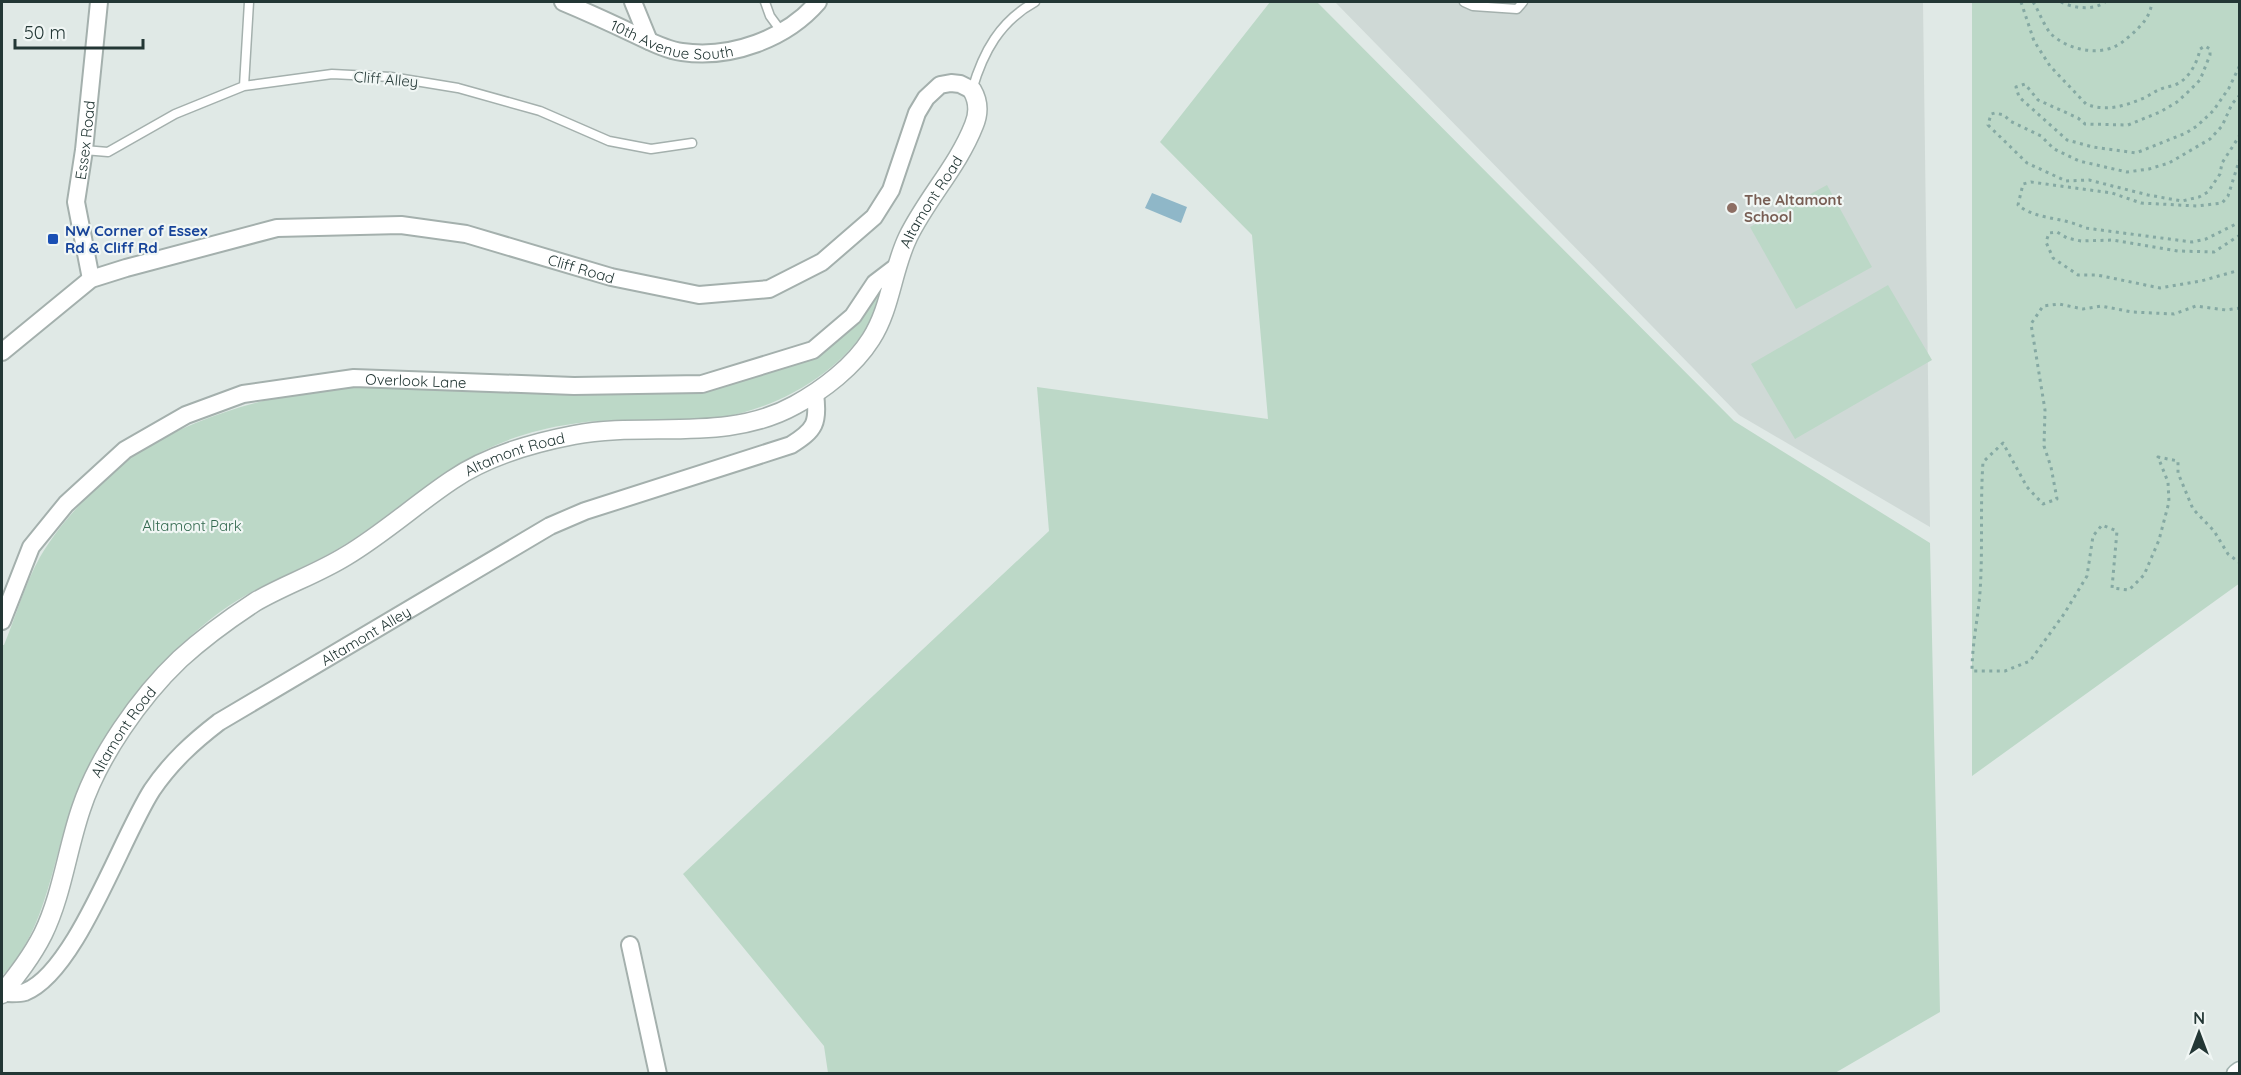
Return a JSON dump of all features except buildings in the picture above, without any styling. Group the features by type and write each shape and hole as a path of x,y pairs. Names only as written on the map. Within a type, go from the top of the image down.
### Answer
{"street":[{"name":"Essex Road","path":"91,279 76,202 84,150 99,2"},
{"name":"10th Avenue South","path":"563,2 649,41 680,52 725,52 766,40 806,16 818,2"},
{"path":"633,2 649,41"},
{"name":"Cliff Road","path":"91,279 277,228 401,225 466,234 611,277 699,295 769,290 822,262 874,217 891,190 917,113 926,98 940,85 951,83 960,84 972,90"},
{"name":"Altamont Road","path":"2,994 29,958 44,933 90,784 143,699 179,661 207,637 257,602 352,552 453,479 503,454 576,434 731,426 790,408 815,394 849,364 869,342 886,307 896,267 908,237 954,166 975,125 978,112 977,99 972,90"},
{"name":"Overlook Lane","path":"2,621 32,548 66,504 125,450 186,415 243,394 354,378 574,386 702,384 813,350 853,316 875,283 896,267"},
{"path":"2,352 91,279"},
{"name":"Altamont Alley","path":"2,994 23,992 39,983 69,950 152,791 172,763 192,742 219,722 550,526 585,511 791,445 808,435 816,422 818,412 815,394"},
{"path":"630,945 658,1074"}],"lane":[{"path":"244,86 249,2"},
{"path":"765,2 770,15 781,31"},
{"path":"972,90 993,38 1017,12 1035,2"},
{"path":"1464,2 1473,6 1517,9 1523,2"},
{"name":"Cliff Alley","path":"84,150 108,152 174,114 244,86 332,74 391,76 458,88 540,111 609,141 651,149 692,143"}],"path":[{"path":"2021,2 2034,41 2050,66 2086,104 2094,108 2106,110 2118,107 2159,89 2175,85 2182,81 2191,70 2200,49 2205,46 2210,49 2210,56 2200,80 2189,91 2177,102 2160,112 2128,125 2085,124 2078,118 2038,100 2025,84 2016,87 2019,97 2067,140 2093,147 2136,153 2186,133 2213,111 2229,88 2240,65"},
{"path":"2033,2 2050,33 2064,44 2089,51 2104,51 2118,46 2143,25 2151,11 2152,2"},
{"path":"2061,2 2075,7 2099,6 2104,2"},
{"path":"2240,95 2232,104 2222,126 2210,139 2169,164 2127,172 2079,161 2054,149 2041,136 2010,121 2004,115 1995,112 1991,114 1988,125 2027,164 2066,181 2089,180 2182,201 2208,192 2220,174 2222,163 2240,135"},
{"path":"2240,158 2228,196 2222,203 2197,206 2150,204 2112,193 2031,182 2023,184 2018,205 2026,212 2076,223 2085,228 2192,242 2205,239 2240,222"},
{"path":"2240,235 2214,252 2178,251 2113,240 2081,241 2067,238 2057,232 2049,233 2046,242 2053,258 2078,275 2097,275 2160,288 2200,281 2240,270"},
{"path":"2240,308 2226,310 2196,306 2174,314 2132,312 2101,306 2083,309 2059,304 2043,306 2031,324 2045,410 2044,446 2057,498 2043,504 2027,487 2003,443 1983,462 1980,594 1971,648 1971,671 2005,671 2030,661 2064,614 2087,576 2093,536 2102,525 2117,531 2112,588 2129,591 2144,575 2159,540 2169,502 2168,482 2158,457 2178,461 2178,473 2193,509 2214,531 2228,554 2240,563"}],"shaded area":[{"name":"The Altamont School","path":"1335,2 1923,2 1930,527 1739,415"}],"green space":[{"path":"1270,2 1317,2 1734,421 1930,543 1940,1012 1835,1073 828,1073 824,1046 683,874 1049,531 1037,387 1268,419 1252,235 1160,142"},
{"path":"1972,2 2239,2 2240,583 1972,776"},
{"path":"1827,185 1872,267 1796,309 1750,227"},
{"path":"1888,285 1932,360 1795,439 1751,364"},
{"name":"Altamont Park","path":"880,290 882,295 870,322 843,357 807,385 786,396 744,412 723,417 572,424 525,434 502,442 447,472 336,550 235,601 220,612 181,645 146,682 102,745 77,793 67,820 44,903 33,929 20,954 2,976 2,645 4,645 35,567 50,541 85,499 125,462 164,437 217,415 272,399 328,388 356,385 651,392 789,365"}],"water":[{"path":"1152,193 1187,207 1181,223 1145,208"}],"place":[{"name":"The Altamont School","path":"1732,208"},
{"name":"NW Corner of Essex Rd & Cliff Rd","path":"53,239"}]}
